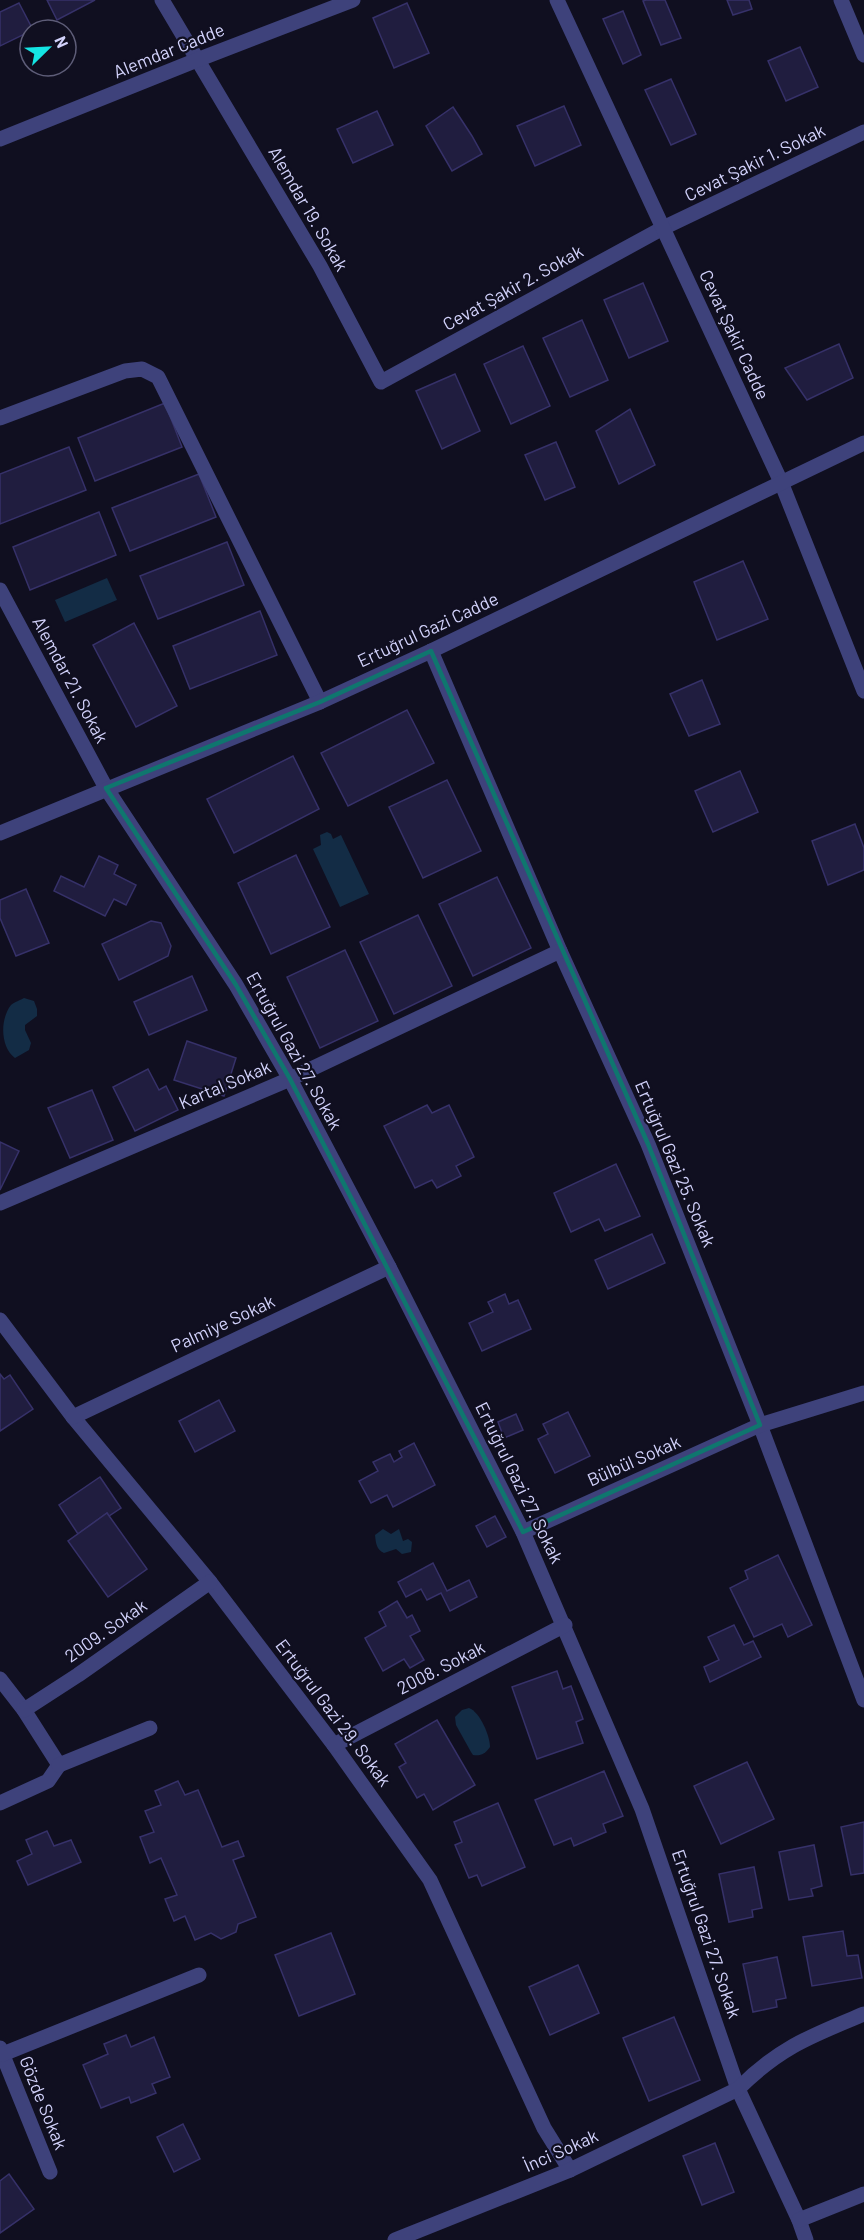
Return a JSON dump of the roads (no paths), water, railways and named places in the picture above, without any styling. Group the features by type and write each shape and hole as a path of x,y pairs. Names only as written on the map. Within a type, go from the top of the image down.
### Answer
{"street":[{"name":"Alemdar 19. Sokak","path":"162,0 320,266 381,382"},
{"name":"Alemdar Cadde","path":"0,139 353,0"},
{"name":"Cevat Şakir Cadde","path":"557,0 781,482 864,692"},
{"path":"841,0 864,55"},
{"name":"Cevat Şakir 1. Sokak","path":"663,228 864,132"},
{"name":"Cevat Şakir 2. Sokak","path":"381,382 663,228"},
{"path":"0,418 125,370 142,369 158,377 320,702"},
{"name":"Ertuğrul Gazi Cadde","path":"0,833 320,702 864,443"},
{"name":"Alemdar 21. Sokak","path":"0,590 106,788"},
{"name":"Ertuğrul Gazi 25. Sokak","path":"431,651 560,951 648,1144 760,1425 864,1700"},
{"name":"Ertuğrul Gazi 27. Sokak","path":"106,788 236,985 290,1079 389,1267 523,1532 565,1625 642,1809 738,2089 799,2220 806,2240"},
{"name":"Kartal Sokak","path":"0,1203 290,1079 560,951"},
{"name":"Palmiye Sokak","path":"73,1417 389,1267"},
{"name":"Ertuğrul Gazi 29. Sokak","path":"0,1320 73,1417 210,1582 334,1745 430,1880 544,2128 570,2170"},
{"name":"Bülbül Sokak","path":"523,1532 760,1425 864,1393"},
{"name":"2009. Sokak","path":"24,1710 210,1582"},
{"name":"2008. Sokak","path":"334,1745 565,1625"},
{"path":"0,1679 24,1710 59,1765"},
{"path":"0,1803 48,1781 59,1765 150,1728"},
{"path":"1,2051 199,1975"},
{"name":"İnci Sokak","path":"394,2240 570,2170 738,2089 760,2067 783,2050 810,2036 864,2014"},
{"name":"Gözde Sokak","path":"1,2051 50,2172"},
{"path":"799,2220 864,2194"}],"water":[{"path":"107,578 117,600 65,622 55,600"},
{"path":"327,832 333,839 341,835 369,894 340,907 313,849 321,845 320,835"},
{"path":"24,998 34,1001 37,1016 25,1025 31,1043 29,1050 15,1058 6,1047 3,1025 11,1005"},
{"path":"383,1529 391,1534 399,1529 403,1541 408,1539 412,1542 411,1552 402,1554 396,1549 384,1553 379,1550 375,1535"},
{"path":"469,1708 477,1714 488,1737 490,1747 481,1755 473,1755 456,1725 455,1717 462,1710"}]}
